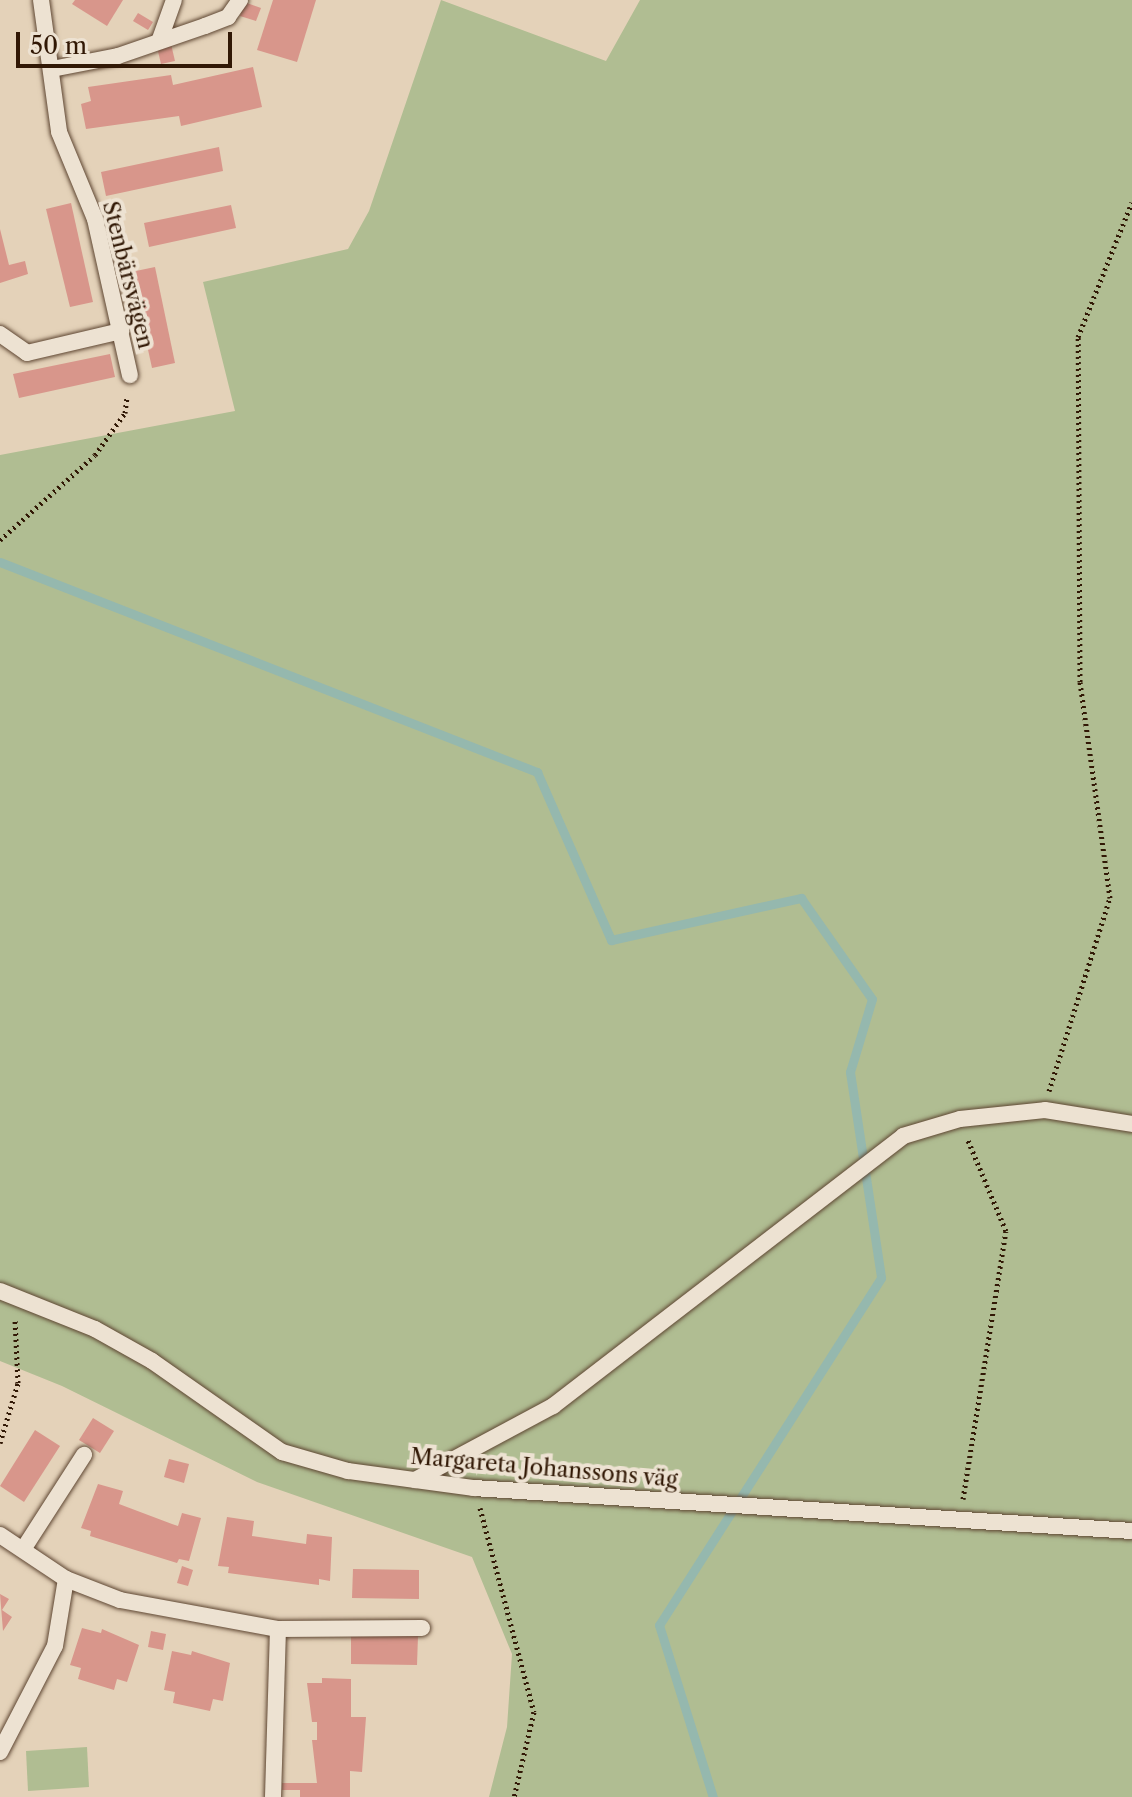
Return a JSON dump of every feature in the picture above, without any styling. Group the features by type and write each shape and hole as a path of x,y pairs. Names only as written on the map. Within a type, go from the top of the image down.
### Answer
{"lane":[{"name":"Stenbärsvägen","path":"41,0 59,132 95,219 130,375"},
{"path":"160,39 174,0"},
{"path":"52,69 118,56 228,17 240,0"},
{"path":"0,334 27,353 121,331"},
{"path":"415,1480 553,1406 903,1136 960,1119 1045,1110 1132,1124"},
{"name":"Margareta Johanssons väg","path":"6,1296 95,1329 152,1361 282,1452 348,1471 474,1488 1132,1531"},
{"path":"24,1548 84,1455"},
{"path":"0,1535 24,1548 66,1579 120,1600 278,1629 422,1628"},
{"path":"0,1752 55,1646 66,1579"},
{"path":"273,1797 278,1629"}],"path":[{"path":"1045,1110 1059,1047 1110,898 1080,682 1078,337 1132,202"},
{"path":"0,540 95,455 125,413 130,375"},
{"path":"960,1119 1006,1231 960,1520"},
{"path":"0,1443 18,1383 6,1296"},
{"path":"474,1488 534,1712 514,1797"}],"green space":[{"path":"441,0 606,61 640,0 1132,0 1132,1797 489,1797 507,1727 512,1654 472,1557 257,1482 62,1386 0,1361 0,455 235,411 203,282 348,249 369,211"},
{"path":"87,1747 89,1787 28,1791 26,1751"}],"building":[{"path":"75,0 123,0 107,26 72,4"},
{"path":"273,0 316,0 297,62 257,50"},
{"path":"244,2 261,8 256,21 240,16"},
{"path":"138,13 153,22 148,30 133,21"},
{"path":"171,44 175,61 161,64 157,47"},
{"path":"253,67 262,107 181,126 179,116 86,129 81,104 91,101 88,87 171,75 173,85"},
{"path":"219,147 223,171 106,196 101,172"},
{"path":"71,203 93,302 70,307 46,209"},
{"path":"231,205 236,228 149,247 144,223"},
{"path":"0,229 9,265 25,261 28,274 0,283"},
{"path":"155,267 175,363 152,368 131,272"},
{"path":"110,354 115,377 19,398 13,374"},
{"path":"93,1418 114,1431 100,1453 79,1440"},
{"path":"35,1430 60,1446 24,1502 0,1486"},
{"path":"169,1459 189,1464 184,1483 164,1477"},
{"path":"98,1484 123,1491 119,1504 178,1526 182,1513 201,1518 189,1561 179,1559 177,1563 90,1536 91,1531 81,1528"},
{"path":"227,1517 254,1521 252,1536 306,1544 307,1534 332,1537 330,1581 319,1579 319,1585 228,1573 229,1567 218,1566"},
{"path":"182,1566 193,1570 188,1586 177,1583"},
{"path":"353,1569 419,1570 419,1599 352,1598"},
{"path":"0,1594 9,1599 2,1610 12,1617 3,1631"},
{"path":"82,1628 101,1633 102,1629 139,1645 127,1682 117,1679 114,1690 78,1679 81,1668 70,1665"},
{"path":"151,1631 166,1634 163,1650 148,1647"},
{"path":"351,1635 418,1636 417,1665 351,1664"},
{"path":"172,1651 191,1655 192,1651 230,1663 223,1701 213,1699 210,1711 173,1703 175,1692 164,1690"},
{"path":"322,1678 351,1679 351,1717 366,1717 362,1772 350,1771 350,1797 300,1797 300,1790 282,1790 282,1783 317,1783 312,1740 317,1740 317,1722 312,1722 307,1683 322,1683"}],"waterway":[{"path":"0,562 537,772 611,940 801,898 872,999 850,1072 881,1278 659,1625 713,1797"}]}
